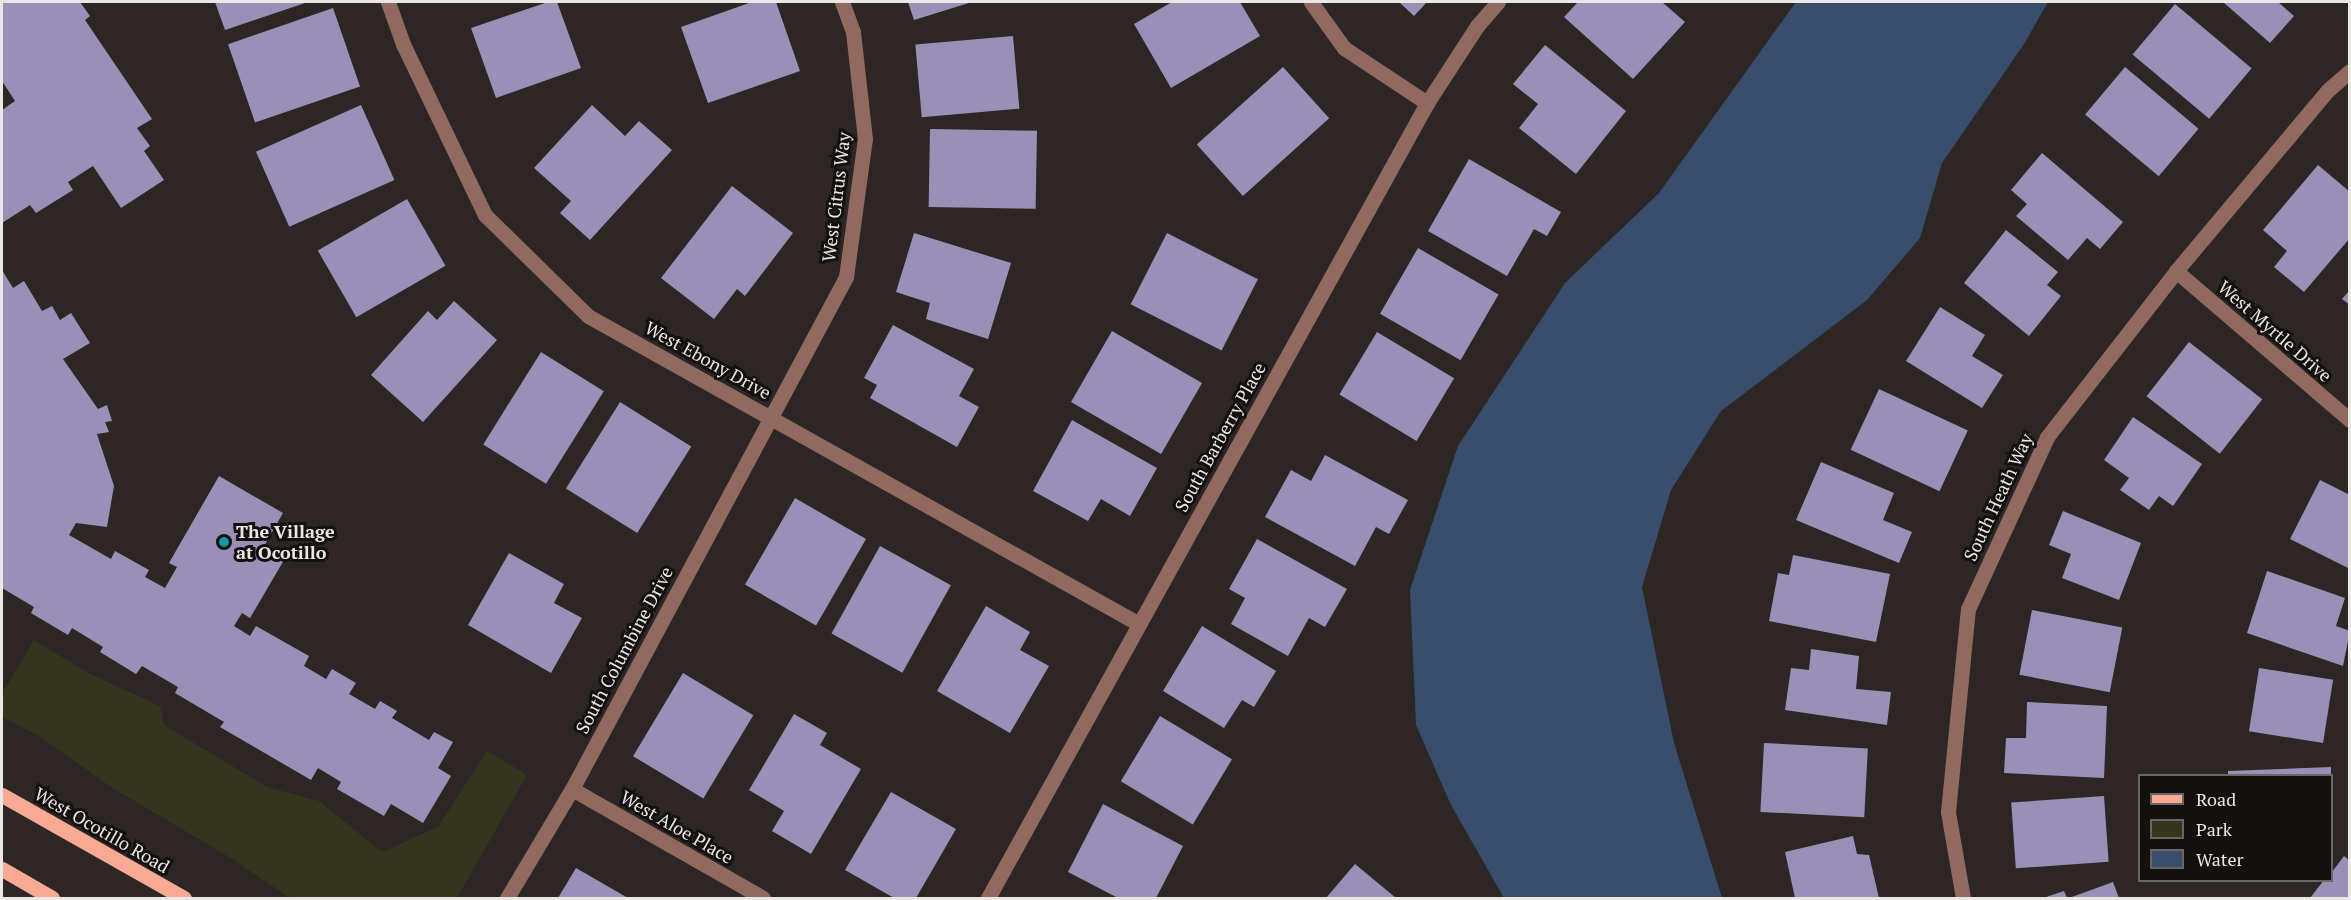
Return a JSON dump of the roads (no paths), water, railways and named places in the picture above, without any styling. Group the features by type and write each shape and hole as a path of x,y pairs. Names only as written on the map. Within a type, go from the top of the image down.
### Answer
{"main road":[{"name":"West Ocotillo Road","path":"2,795 184,898"},
{"path":"2,869 52,898"}],"street":[{"name":"West Ebony Drive","path":"388,2 403,44 485,214 588,316 1139,624"},
{"name":"West Citrus Way","path":"771,417 846,277 866,139 853,32 842,2"},
{"path":"1311,2 1344,48 1427,103"},
{"name":"South Barberry Place","path":"988,898 1427,103 1477,26 1498,2"},
{"name":"South Heath Way","path":"1963,898 1948,812 1968,609 2047,437 2176,271 2328,90 2349,71"},
{"name":"West Myrtle Drive","path":"2176,271 2349,420"},
{"name":"South Columbine Drive","path":"507,898 572,789 771,417"},
{"name":"West Aloe Place","path":"572,789 763,898"}],"water":[{"path":"1796,2 2048,2 2024,44 1942,163 1920,238 1867,300 1721,411 1671,490 1642,587 1674,743 1722,898 1504,898 1451,805 1416,725 1410,590 1458,446 1565,283 1659,193"}],"place":[{"name":"The Village at Ocotillo","path":"224,542"}]}
